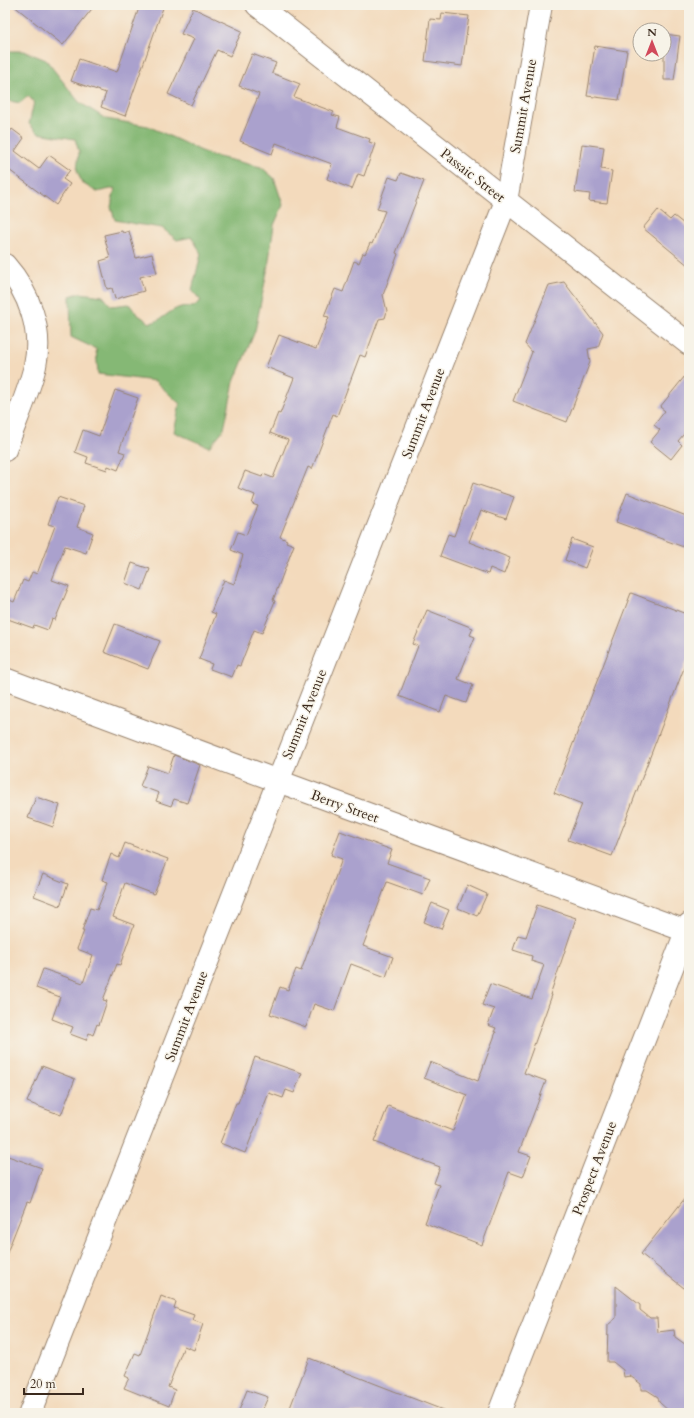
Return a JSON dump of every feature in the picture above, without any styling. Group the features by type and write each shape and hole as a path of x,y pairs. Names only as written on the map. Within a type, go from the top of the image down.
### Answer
{"street":[{"name":"Passaic Street","path":"257,5 689,344"},
{"name":"Summit Avenue","path":"30,1413 506,201 541,5"},
{"path":"5,265 14,275 26,294 34,317 37,341 35,365 5,450"},
{"name":"Berry Street","path":"5,679 278,781 688,927"},
{"name":"Prospect Avenue","path":"499,1413 688,927"}],"green space":[{"path":"5,51 24,51 46,60 79,102 106,119 148,126 210,155 261,167 274,178 283,205 274,225 268,267 255,331 234,382 224,429 209,447 174,432 180,404 155,381 98,374 96,349 71,337 70,296 80,293 103,296 111,306 129,304 137,314 150,323 158,320 177,308 193,307 201,301 192,290 201,254 192,237 177,240 162,228 115,220 111,207 115,188 97,192 82,183 77,170 79,152 75,139 38,133 29,124 34,102 28,96 20,103 5,100"}],"building":[{"path":"13,5 95,5 63,45"},
{"path":"140,5 164,5 125,116 101,107 106,93 71,81 79,59 117,72"},
{"path":"193,8 242,31 230,56 217,50 191,105 168,94 194,39 181,34"},
{"path":"442,13 469,16 462,66 425,61 430,19 441,20"},
{"path":"672,35 680,36 674,80 664,80 664,62 672,62"},
{"path":"595,46 627,51 619,100 587,96"},
{"path":"252,54 276,63 272,73 300,84 294,97 334,112 332,115 340,117 337,127 370,139 369,142 375,144 364,176 358,174 352,189 327,179 332,164 276,143 272,154 240,141 259,94 239,86"},
{"path":"12,129 24,138 15,151 39,169 49,155 70,170 63,179 70,184 56,205 5,167 5,139"},
{"path":"582,144 604,147 601,169 612,171 607,203 589,201 590,194 575,192"},
{"path":"401,173 424,181 396,253 398,254 383,295 387,311 385,318 379,319 365,357 360,355 337,416 333,414 312,469 308,467 280,537 287,540 286,542 294,545 273,600 275,601 262,633 254,630 240,666 237,665 232,677 210,669 212,664 199,659 216,614 211,612 224,580 234,584 243,555 231,550 238,532 246,535 258,506 252,504 255,495 238,488 245,471 262,477 263,474 273,478 288,440 270,433 278,413 280,414 294,378 266,367 279,335 316,349 329,317 324,316 335,289 343,292 354,261 359,263 363,253 365,254 370,243 372,244 385,211 377,209 389,177 398,180"},
{"path":"658,210 670,220 674,216 689,228 689,266 643,228"},
{"path":"122,231 123,233 129,231 136,258 152,254 157,273 140,277 144,291 115,299 112,288 107,289 100,261 110,258 104,235"},
{"path":"564,282 603,333 598,347 588,349 590,362 567,422 513,401 532,352 525,344 549,285"},
{"path":"689,371 689,428 678,441 682,445 671,459 650,442 660,430 654,425 665,411 660,407"},
{"path":"115,390 138,398 119,451 125,453 118,470 108,466 107,470 86,463 88,457 75,452 83,430 99,436"},
{"path":"473,483 514,497 506,519 481,510 469,542 510,558 504,574 490,568 488,574 440,556 448,534 454,536"},
{"path":"627,493 689,517 689,549 616,522"},
{"path":"58,497 84,506 77,527 93,533 86,553 65,546 52,580 69,586 55,620 52,619 48,630 34,625 33,628 5,618 5,598 14,602 23,580 28,582 32,572 37,574 55,526 48,524"},
{"path":"572,539 593,547 585,568 565,560"},
{"path":"132,563 150,569 142,590 125,583"},
{"path":"631,593 689,615 689,655 612,856 568,840 582,804 554,793"},
{"path":"427,610 473,628 470,635 475,637 458,679 473,685 466,703 446,696 440,712 399,696 418,646 413,644"},
{"path":"115,624 160,641 148,669 104,652"},
{"path":"174,755 200,765 187,803 174,799 171,806 156,801 159,793 140,786 148,766 168,773"},
{"path":"36,797 60,805 53,827 28,818"},
{"path":"340,831 392,850 387,863 430,878 423,895 387,882 363,946 393,957 386,977 351,964 334,1011 314,1004 306,1027 270,1014 280,987 288,990 296,969 301,971 342,859 331,855"},
{"path":"125,843 168,859 154,894 125,883 113,917 134,925 120,965 117,964 103,1000 107,1001 99,1025 97,1024 93,1035 89,1033 86,1040 70,1034 73,1027 52,1019 60,997 36,988 43,969 83,983 93,955 77,949 84,931 82,931 90,908 97,910 108,882 102,880 111,854 119,858"},
{"path":"43,874 68,884 60,906 34,896"},
{"path":"467,885 487,894 477,916 458,908"},
{"path":"432,903 449,910 441,929 424,922"},
{"path":"537,905 576,918 550,995 552,995 524,1073 546,1081 519,1152 531,1156 523,1177 509,1172 482,1245 425,1223 439,1185 434,1183 440,1167 374,1142 388,1106 453,1131 467,1095 424,1078 430,1062 478,1081 496,1032 494,1032 496,1028 488,1025 494,1009 482,1005 490,984 532,999 544,965 531,961 532,956 513,950 518,935 526,937"},
{"path":"255,1057 302,1073 294,1093 286,1090 283,1098 269,1093 245,1153 220,1143 236,1103 238,1103"},
{"path":"42,1066 75,1079 61,1115 27,1102"},
{"path":"5,1155 42,1168 30,1203 27,1202 6,1255 5,1255"},
{"path":"689,1193 689,1292 641,1254"},
{"path":"616,1286 640,1305 640,1310 650,1318 657,1318 658,1332 674,1330 675,1337 689,1347 689,1413 671,1413 659,1402 658,1397 647,1390 641,1390 641,1384 630,1376 624,1377 623,1370 613,1362 607,1362 608,1325 616,1318"},
{"path":"161,1296 176,1302 174,1308 194,1315 192,1320 203,1324 194,1350 184,1346 168,1387 175,1390 169,1406 124,1388 129,1378 125,1376 135,1353 140,1355"},
{"path":"309,1358 448,1412 448,1413 288,1413"},
{"path":"247,1390 268,1397 261,1413 238,1413"}]}
